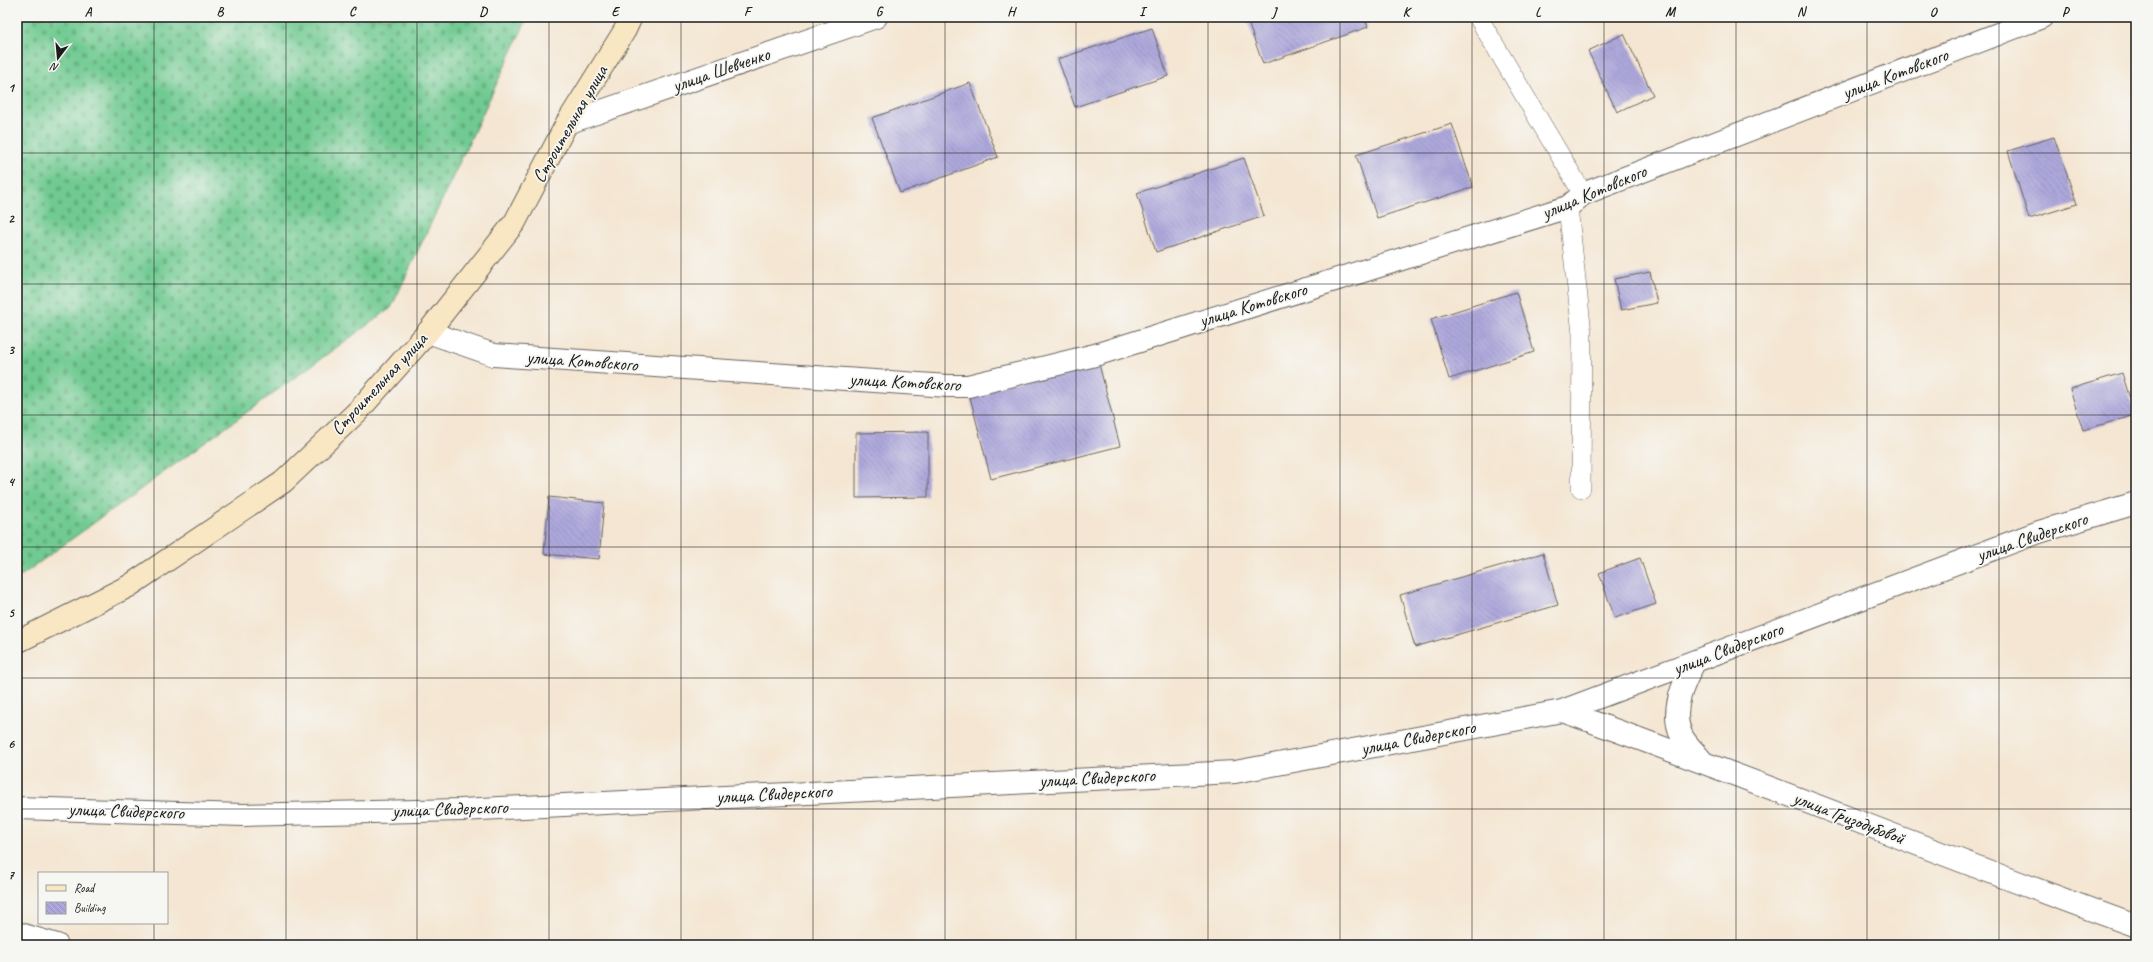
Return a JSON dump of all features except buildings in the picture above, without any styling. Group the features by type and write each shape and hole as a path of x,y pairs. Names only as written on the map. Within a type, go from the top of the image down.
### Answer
{"main road":[{"name":"Строительная улица","path":"17,642 129,586 283,482 358,411 428,332 515,222 567,123 626,30 631,17"}],"street":[{"name":"улица Шевченко","path":"567,123 876,17"},
{"name":"улица Котовского","path":"428,332 494,355 940,386 968,386 1095,355 1576,200 2042,17"},
{"name":"улица Свидерского","path":"17,808 243,815 462,810 1235,772 1562,711 2039,532 2136,502"},
{"path":"1695,661 1682,686 1678,715 1681,734 1702,761"},
{"name":"улица Гризодубовой","path":"1562,711 1702,761 1983,871 2136,926"},
{"path":"17,933 57,945"}],"lane":[{"path":"1478,17 1576,200 1582,334 1581,488"}],"green space":[{"path":"17,17 528,17 391,308 22,575 17,576"}]}
